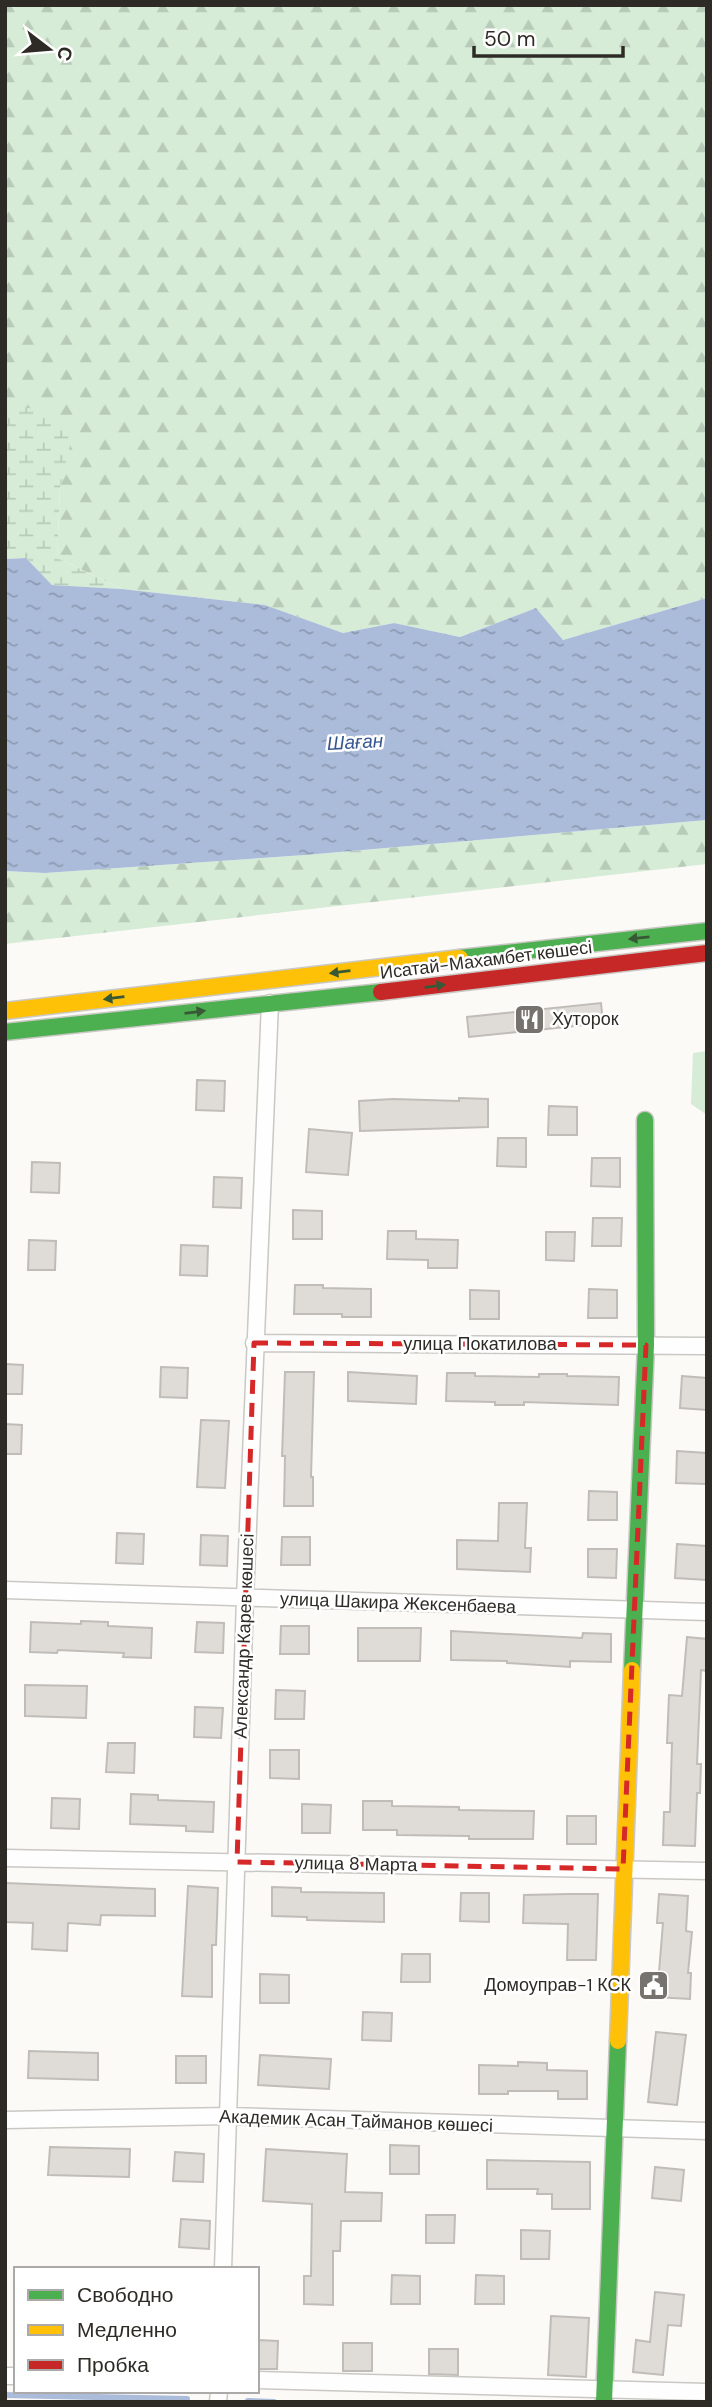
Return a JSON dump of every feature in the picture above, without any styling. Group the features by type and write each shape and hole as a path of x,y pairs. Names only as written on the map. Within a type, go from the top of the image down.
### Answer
{"main road":[{"path":"5,1011 707,931"},
{"name":"Исатай-Махамбет көшесі","path":"5,1032 337,998 707,953"},
{"path":"268,979 270,1003"},
{"path":"605,2396 623,1869 646,1345 645,1120"}],"street":[{"name":"Александр Карев көшесі","path":"223,2267 254,1343 270,1003"},
{"name":"улица Покатилова","path":"254,1343 707,1346"},
{"name":"улица Шакира Жексенбаева","path":"5,1590 707,1612"},
{"name":"улица 8 Марта","path":"5,1858 707,1871"},
{"name":"Академик Асан Тайманов көшесі","path":"5,2120 228,2116 707,2131"},
{"path":"259,2380 605,2396 707,2392"}],"highlighted area":[{"path":"254,1343 646,1345 623,1869 237,1862"}],"green space":[{"path":"5,5 707,5 707,598 563,640 536,608 460,637 394,623 343,633 265,605 122,589 57,558 60,488 71,437 33,410 5,403"},
{"path":"5,403 33,409 72,437 60,488 57,558 122,589 52,585 26,558 5,559"},
{"path":"707,820 707,864 5,944 5,871 45,873 305,855"},
{"path":"707,1051 707,1115 691,1104 693,1053"}],"water":[{"name":"Шаған","path":"26,558 52,585 122,589 265,605 343,633 394,623 460,637 536,608 563,640 707,598 707,820 305,855 45,873 5,871 5,559"}],"building":[{"path":"601,1003 603,1023 469,1037 467,1017"},
{"path":"197,1080 225,1081 224,1111 196,1110"},
{"path":"459,1098 488,1099 488,1127 360,1131 359,1101 459,1101"},
{"path":"549,1106 577,1107 577,1135 548,1135"},
{"path":"309,1129 352,1133 348,1175 306,1172"},
{"path":"498,1138 526,1138 526,1167 497,1166"},
{"path":"592,1158 620,1158 620,1187 591,1186"},
{"path":"32,1162 60,1163 59,1193 31,1192"},
{"path":"214,1177 242,1178 241,1208 213,1207"},
{"path":"293,1210 322,1211 322,1239 293,1239"},
{"path":"593,1218 622,1218 621,1246 592,1246"},
{"path":"388,1231 416,1231 416,1239 458,1240 457,1268 428,1268 428,1260 387,1259"},
{"path":"546,1232 575,1232 574,1261 546,1260"},
{"path":"29,1240 56,1241 55,1270 28,1270"},
{"path":"181,1245 208,1246 207,1276 180,1275"},
{"path":"295,1285 371,1289 371,1317 294,1314"},
{"path":"589,1289 617,1290 617,1318 588,1318"},
{"path":"470,1290 499,1291 499,1319 470,1319"},
{"path":"5,1364 23,1365 22,1394 5,1394"},
{"path":"161,1367 188,1368 187,1398 160,1397"},
{"path":"285,1372 314,1372 311,1477 313,1506 284,1506 285,1456 282,1456"},
{"path":"348,1372 417,1376 416,1404 348,1401"},
{"path":"447,1373 475,1373 475,1376 539,1377 539,1374 567,1374 619,1377 618,1405 524,1402 524,1405 495,1405 495,1402 446,1401"},
{"path":"682,1376 707,1378 707,1410 680,1408"},
{"path":"201,1420 229,1421 225,1488 197,1487"},
{"path":"5,1424 22,1425 21,1454 5,1454"},
{"path":"677,1451 707,1453 707,1484 676,1483"},
{"path":"589,1491 617,1492 617,1520 588,1520"},
{"path":"499,1503 527,1503 525,1548 531,1548 530,1572 457,1569 457,1540 498,1541"},
{"path":"117,1533 144,1534 143,1564 116,1563"},
{"path":"201,1535 228,1536 227,1566 200,1565"},
{"path":"282,1537 310,1537 310,1565 281,1565"},
{"path":"677,1544 707,1546 707,1580 675,1578"},
{"path":"588,1549 617,1549 616,1578 588,1577"},
{"path":"81,1621 108,1622 108,1626 152,1628 151,1658 123,1657 124,1653 58,1650 57,1653 30,1652 31,1622 81,1624"},
{"path":"197,1622 224,1623 223,1653 195,1652"},
{"path":"281,1626 309,1626 309,1654 280,1654"},
{"path":"358,1628 421,1628 420,1661 358,1661"},
{"path":"451,1631 582,1638 583,1633 611,1634 611,1662 570,1661 570,1667 507,1661 451,1660"},
{"path":"687,1637 707,1639 707,1671 701,1670 697,1764 701,1764 695,1846 663,1845 664,1812 670,1812 672,1743 667,1743 669,1695 682,1696"},
{"path":"25,1685 87,1686 86,1718 25,1716"},
{"path":"276,1690 305,1691 304,1719 275,1719"},
{"path":"195,1707 223,1708 221,1738 194,1737"},
{"path":"108,1743 135,1743 134,1773 106,1772"},
{"path":"270,1750 299,1750 299,1779 270,1778"},
{"path":"131,1794 158,1795 158,1800 214,1802 213,1832 186,1831 186,1826 130,1824"},
{"path":"52,1798 80,1799 79,1829 51,1828"},
{"path":"363,1801 392,1801 392,1806 459,1807 459,1810 534,1811 533,1839 469,1839 469,1836 397,1835 397,1830 363,1830"},
{"path":"302,1804 331,1805 330,1833 302,1833"},
{"path":"567,1816 596,1816 596,1844 567,1844"},
{"path":"5,1883 155,1889 155,1916 101,1915 100,1925 68,1923 67,1951 32,1949 33,1923 5,1922"},
{"path":"188,1886 218,1888 216,1945 212,1945 212,1997 182,1996"},
{"path":"272,1887 301,1888 301,1892 384,1893 384,1922 307,1920 307,1917 272,1916"},
{"path":"461,1893 489,1893 489,1922 460,1921"},
{"path":"598,1894 596,1960 567,1960 568,1924 523,1923 524,1895"},
{"path":"659,1894 688,1896 686,1931 692,1932 688,1973 691,1973 690,1999 655,1997 663,1923 657,1923"},
{"path":"402,1954 430,1954 430,1982 401,1982"},
{"path":"260,1974 289,1975 289,2003 260,2003"},
{"path":"363,2012 392,2013 391,2041 362,2040"},
{"path":"656,2032 686,2035 677,2105 648,2102"},
{"path":"29,2051 98,2053 98,2080 28,2078"},
{"path":"260,2055 331,2059 329,2089 258,2085"},
{"path":"176,2056 206,2056 206,2083 176,2083"},
{"path":"518,2062 547,2063 547,2070 587,2071 587,2099 558,2099 558,2091 479,2094 479,2065 518,2066"},
{"path":"390,2145 419,2146 419,2174 390,2174"},
{"path":"50,2147 130,2149 129,2177 48,2175"},
{"path":"266,2149 347,2154 345,2192 382,2193 381,2221 341,2221 340,2251 333,2251 333,2305 304,2304 304,2276 311,2276 312,2204 263,2201"},
{"path":"175,2152 204,2154 203,2182 173,2181"},
{"path":"487,2160 590,2162 590,2209 552,2209 552,2194 537,2194 538,2189 487,2189"},
{"path":"655,2167 684,2170 681,2201 652,2198"},
{"path":"426,2215 455,2215 454,2243 426,2243"},
{"path":"181,2219 210,2221 209,2249 179,2247"},
{"path":"521,2230 550,2231 549,2259 521,2259"},
{"path":"392,2275 420,2276 420,2304 391,2304"},
{"path":"476,2275 504,2276 504,2304 475,2304"},
{"path":"655,2292 684,2295 681,2326 668,2325 663,2375 633,2372 636,2340 650,2342"},
{"path":"551,2316 589,2318 586,2377 548,2375"},
{"path":"259,2340 278,2341 277,2369 259,2369"},
{"path":"343,2343 372,2343 372,2371 343,2371"},
{"path":"429,2349 458,2349 458,2375 429,2374"}],"waterway":[{"path":"5,2395 187,2399"},
{"path":"248,2401 274,2402"}],"traffic: fast":[{"path":"460,958 707,931"},
{"path":"5,1032 381,992"},
{"path":"632,1670 646,1345 645,1120"},
{"path":"604,2402 618,2041"}],"traffic: slow":[{"path":"5,1011 460,958"},
{"path":"618,2041 632,1670"}],"traffic: jam":[{"path":"381,992 707,953"}],"place":[{"name":"Хуторок","path":"529,1019"},
{"name":"Домоуправ-1 КСК","path":"654,1985"}]}
